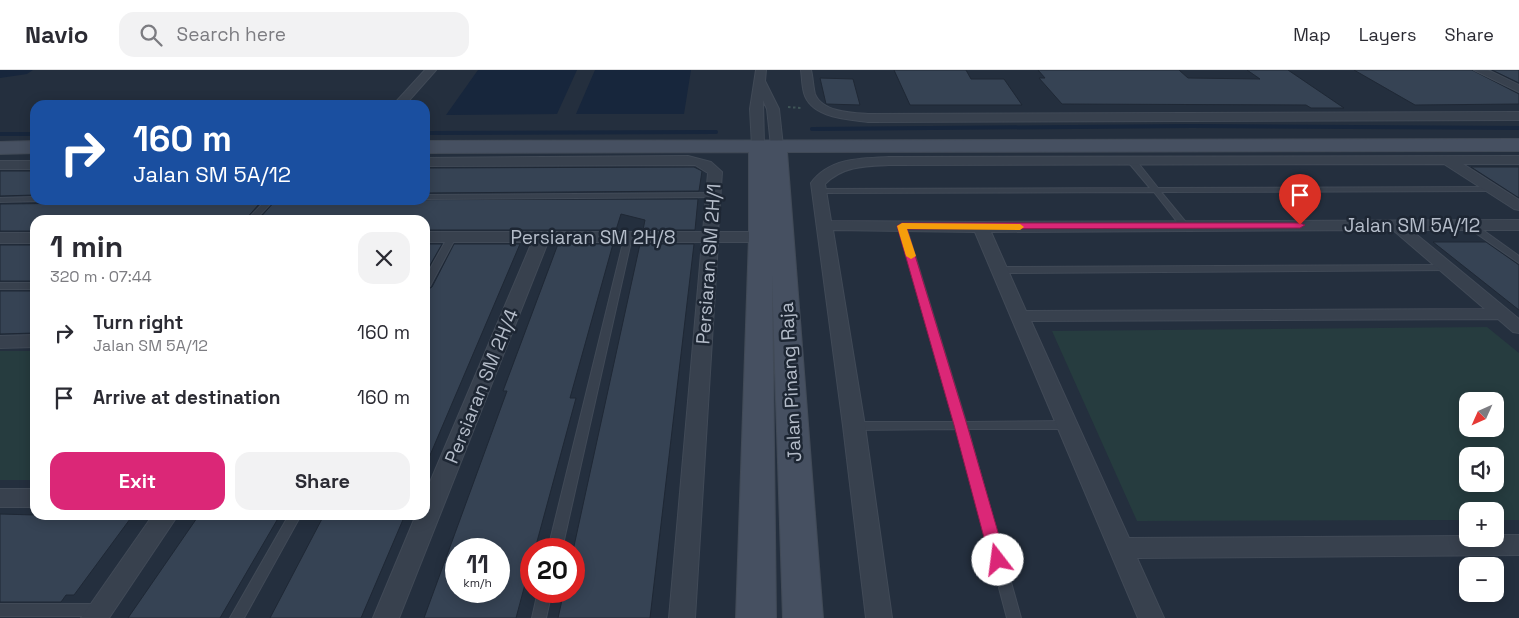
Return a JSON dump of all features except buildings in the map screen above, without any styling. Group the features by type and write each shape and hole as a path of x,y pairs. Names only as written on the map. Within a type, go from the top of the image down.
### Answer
{"main road":[{"path":"430,147 1425,145 1517,157"},
{"path":"698,146 730,157 769,177"},
{"name":"Jalan Pinang Raja","path":"768,146 803,618"},
{"path":"769,177 808,157 843,146"},
{"path":"0,148 30,148"},
{"path":"756,618 760,237 769,177"}],"street":[{"path":"404,100 431,70"},
{"path":"761,70 761,83 756,109 768,146"},
{"path":"806,70 810,97 816,104 827,110 868,118 1519,116"},
{"path":"1479,70 1519,90"},
{"path":"761,83 773,109 768,146"},
{"path":"1425,145 1519,206"},
{"path":"879,618 854,426 818,183 826,173 845,165 865,162 1448,160 1517,157"},
{"name":"Persiaran SM 2H/1","path":"430,162 688,160 697,161 713,169 715,172 682,618"},
{"path":"0,165 30,165"},
{"name":"Jalan SM 5A/12","path":"824,225 981,227 1519,225"},
{"path":"1396,225 1519,328"},
{"path":"981,227 1151,618"},
{"name":"Persiaran SM 2H/4","path":"430,511 542,237"},
{"name":"Persiaran SM 2H/8","path":"430,238 760,237"},
{"path":"0,238 30,238"},
{"path":"1020,316 1502,314"},
{"path":"0,342 30,341"},
{"path":"0,498 30,498"},
{"path":"97,614 163,520"},
{"name":"Persiaran SM 2H/4","path":"386,618 426,520"},
{"path":"1121,548 1519,545"}],"lane":[{"path":"1132,161 1185,226"},
{"path":"819,191 1492,189"},
{"path":"430,197 713,195"},
{"path":"0,200 30,200"},
{"path":"256,215 265,205"},
{"path":"1470,225 1519,260"},
{"path":"902,226 961,425 1014,618"},
{"path":"430,277 452,237"},
{"path":"558,538 628,237"},
{"path":"1000,270 1447,268"},
{"path":"0,286 30,286"},
{"path":"854,426 1067,425"},
{"path":"237,618 292,520"},
{"path":"539,618 542,603"},
{"path":"0,610 97,614"}],"green space":[{"path":"1487,327 1519,353 1519,520 1504,520 1504,502 1459,502 1459,520 1137,521 1052,331"},
{"path":"0,351 30,351 30,480 0,480"}],"water":[{"path":"478,70 577,70 557,114 446,115"},
{"path":"595,70 691,70 684,114 576,114"}],"waterway":[{"path":"0,74 27,70"},
{"path":"812,129 1192,126 1519,128"},
{"path":"430,133 716,132"},
{"path":"0,134 30,134"}],"slow traffic":[{"path":"911,256 902,226 1020,227"}],"route":[{"path":"998,560 961,425 902,226 1300,225"}]}
